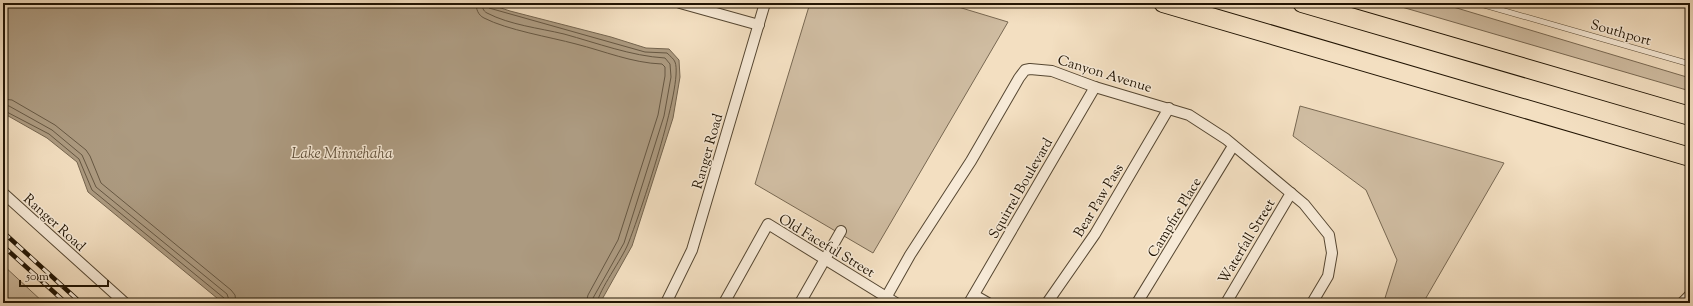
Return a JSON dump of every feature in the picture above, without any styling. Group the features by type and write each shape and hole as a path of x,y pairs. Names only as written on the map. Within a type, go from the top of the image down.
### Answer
{"highway":[{"path":"1163,3 1690,157"},
{"path":"1302,3 1690,116"}],"street":[{"path":"680,3 759,25"},
{"name":"Ranger Road","path":"666,303 692,250 765,3"},
{"name":"Canyon Avenue","path":"884,300 949,193 971,161 1022,73 1030,69 1042,69 1095,87 1190,115 1234,146 1304,204 1329,235 1332,252 1328,276 1312,303"},
{"name":"Squirrel Boulevard","path":"971,299 1095,87"},
{"name":"Bear Paw Pass","path":"1047,303 1095,234 1169,108"},
{"name":"Campfire Place","path":"1138,303 1234,146"},
{"name":"Ranger Road","path":"3,193 125,303"},
{"name":"Waterfall Street","path":"1226,303 1291,193"},
{"name":"Old Faceful Street","path":"724,303 768,224 884,300 896,303"},
{"path":"800,303 841,231"},
{"path":"1682,303 1690,296"},
{"path":"971,299 988,303"}],"lane":[{"name":"Southport","path":"1477,3 1690,64"}],"shaded area":[{"path":"810,3 945,3 1008,22 873,253 755,184"},
{"path":"1388,3 1440,3 1690,78 1690,91"},
{"path":"1300,106 1504,163 1423,303 1380,303 1385,298 1397,260 1366,190 1293,136"},
{"path":"3,265 44,303 3,303"}],"water":[{"name":"Lake Minnehaha","path":"3,3 486,3 510,11 611,37 646,48 669,49 679,60 680,77 673,118 632,246 600,303 223,303 88,192 77,162 47,138 3,113"}],"railway":[{"path":"3,232 81,303"},
{"path":"3,246 66,303"}]}
